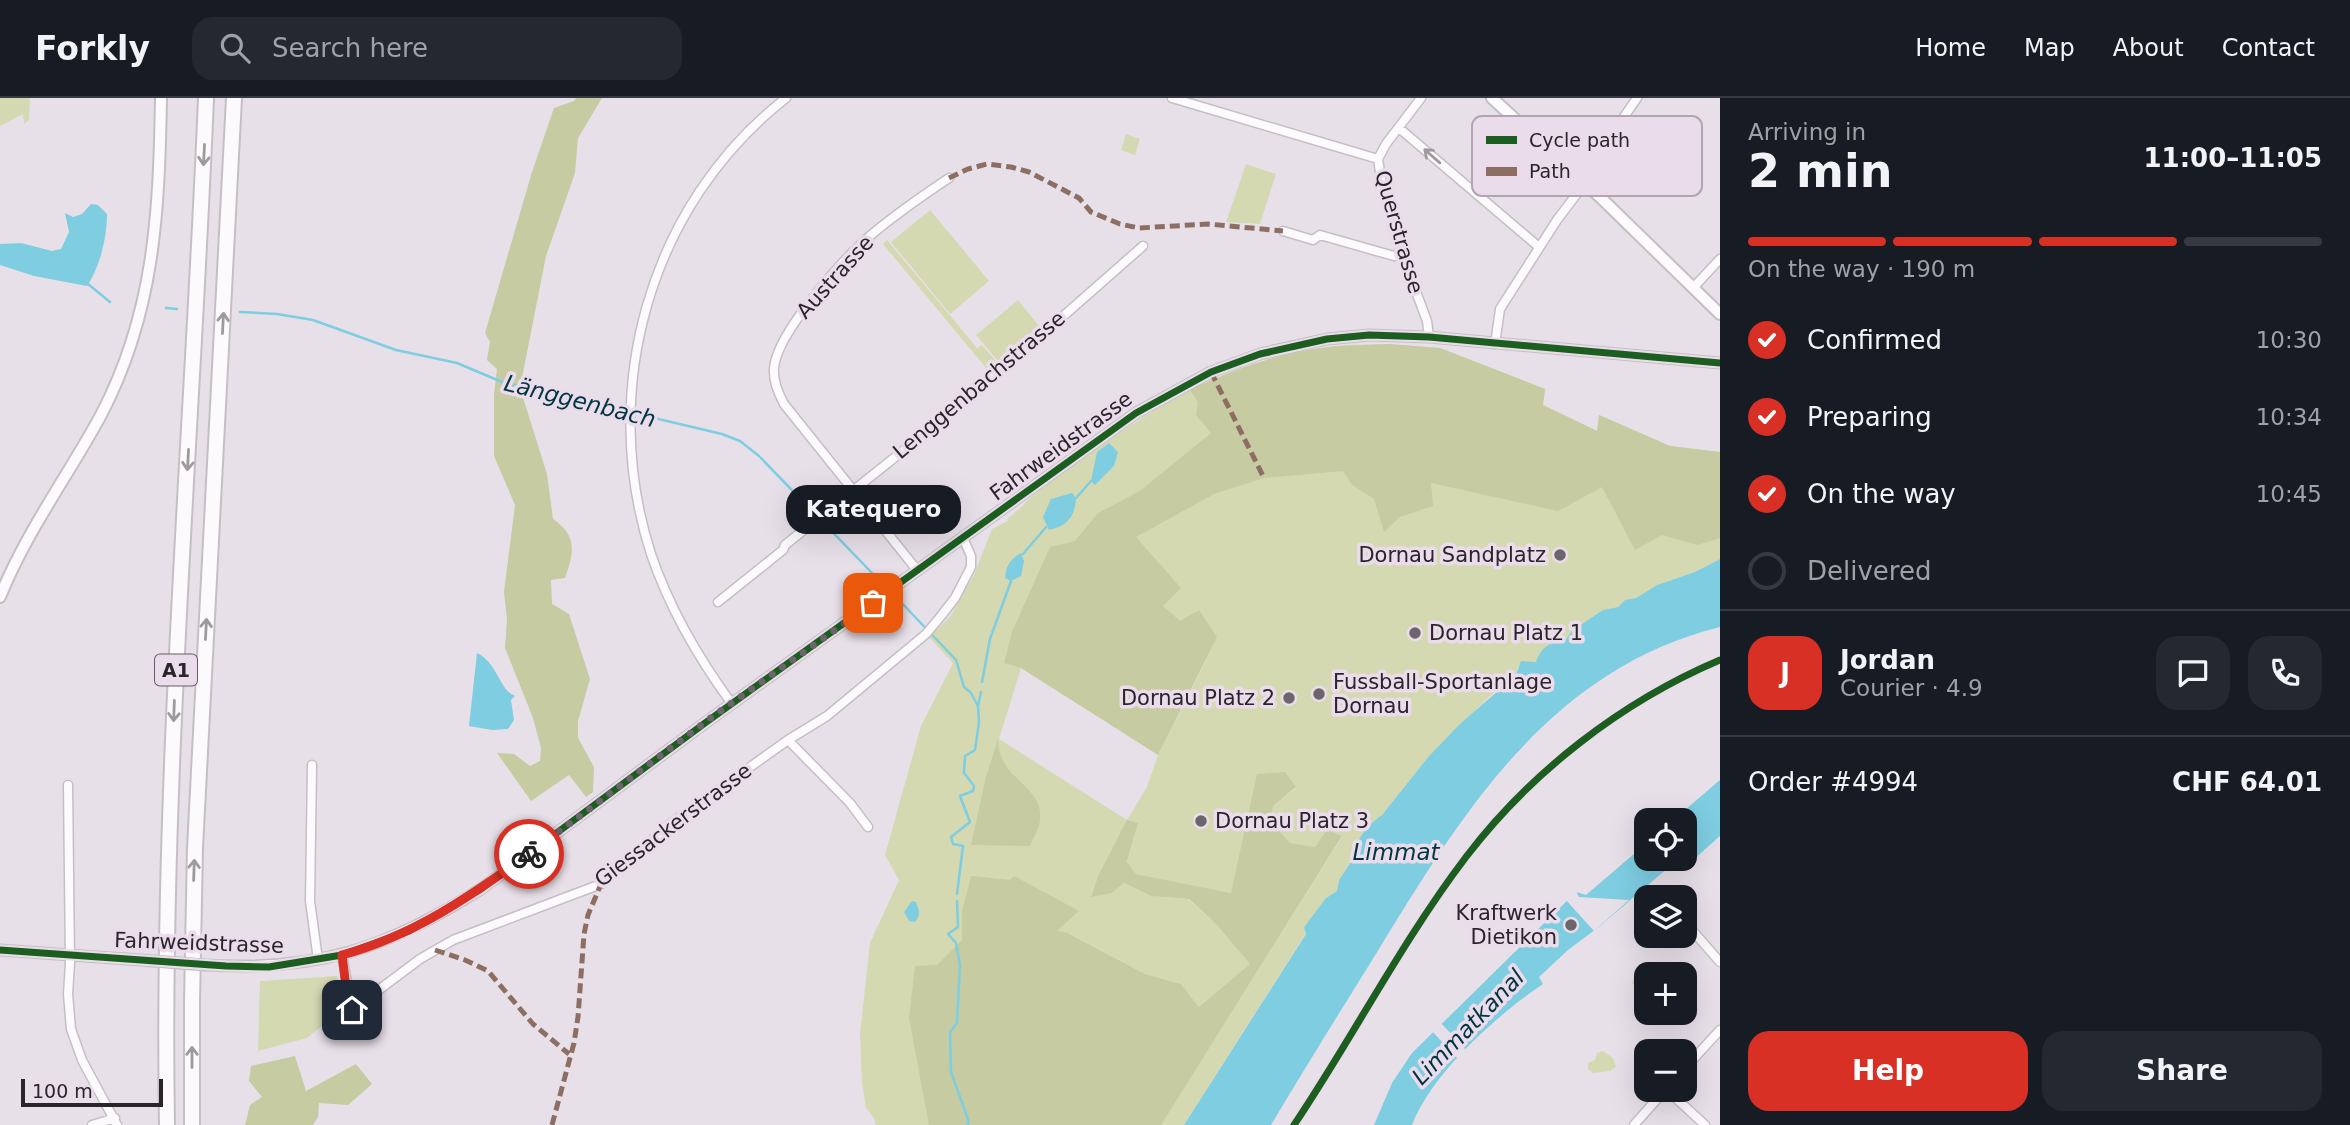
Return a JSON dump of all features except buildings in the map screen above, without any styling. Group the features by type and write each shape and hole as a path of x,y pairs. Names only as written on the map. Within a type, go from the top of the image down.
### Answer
{"highway":[{"name":"A1","path":"167,1125 167,950 172,771 206,98"},
{"name":"A1","path":"192,1125 195,848 234,98"}],"main road":[{"path":"0,597 33,527 101,415 137,330 150,276 157,226 161,98"},
{"path":"1492,98 1512,116"},
{"path":"1598,196 1720,314"}],"street":[{"path":"732,704 689,637 651,554 636,484 631,404 637,348 648,300 685,211 706,179 736,144 763,116 786,98"},
{"path":"1172,98 1378,159"},
{"name":"Querstrasse","path":"1421,98 1378,159 1382,185 1402,254 1427,321 1429,337"},
{"path":"1625,116 1637,98"},
{"path":"1399,128 1472,190"},
{"name":"Austrasse","path":"917,570 784,404 775,385 774,364 787,334 814,296 860,247 906,208 949,177"},
{"path":"1479,196 1539,247"},
{"path":"1495,344 1500,309 1573,196"},
{"path":"1283,231 1313,240 1320,235 1394,256 1402,254"},
{"name":"Lenggenbachstrasse","path":"718,602 783,550 785,545 822,514 978,391 1143,246"},
{"path":"1693,288 1720,259"},
{"name":"Fahrweidstrasse","path":"0,950 269,967 342,955 409,931 481,889 1136,413 1211,372 1260,354 1327,339 1370,335 1429,337 1720,363"},
{"name":"Giessackerstrasse","path":"342,955 348,1002 352,1010 420,959 453,940 601,884 670,824 788,740 827,716 929,631 954,598 971,567 971,556 963,538"},
{"path":"788,740 850,803 868,827"},
{"path":"312,765 310,901 318,960"},
{"path":"68,785 68,994 71,1029 82,1060 116,1122 92,1125"},
{"path":"1697,936 1720,962"},
{"path":"1697,1055 1720,1030"},
{"path":"1634,1125 1655,1102"},
{"path":"1679,1102 1705,1125"}],"green space":[{"path":"0,98 30,98 29,120 24,124 23,114 0,126"},
{"path":"576,98 602,98 578,138 575,173 546,256 520,388 547,474 553,519 567,532 572,546 565,578 551,580 552,604 569,614 590,679 578,721 578,738 594,767 593,792 586,797 569,775 531,801 497,753 514,754 530,766 540,761 541,748 533,718 505,648 507,619 504,592 515,505 494,456 494,394 497,369 487,360 490,342 485,333 532,172 554,108"},
{"path":"1126,134 1140,139 1135,155 1121,150"},
{"path":"1246,164 1276,174 1260,224 1226,222"},
{"path":"930,210 989,281 950,314 891,242"},
{"path":"887,240 977,348 982,345 996,361 987,369 883,244"},
{"path":"1018,300 1039,326 998,361 976,335"},
{"path":"1389,344 1440,348 1545,389 1543,405 1597,431 1599,415 1670,446 1720,452 1720,559 1695,572 1657,585 1636,598 1625,600 1618,607 1603,610 1573,630 1567,638 1553,642 1536,662 1518,667 1516,675 1490,696 1429,756 1382,815 1361,836 1352,851 1356,853 1339,880 1337,891 1326,898 1304,927 1306,933 1184,1125 876,1125 866,1108 860,1034 870,943 899,880 885,855 921,726 953,663 929,637 950,617 974,575 992,529 1008,521 1007,519 1035,494 1106,442 1173,400 1208,382 1245,367 1284,356 1334,346","holes":["1374,499 1400,517 1384,531","1162,606 1180,622 1206,660 1158,755 1147,787 1127,820 999,739 1021,668","1285,773 1296,788 1273,806 1271,822 1290,843 1315,847 1342,837 1204,1056 1069,933 1145,974 1181,984 1199,1007 1251,965 1215,923 1188,899 1151,896 1124,883 1112,893 1091,896 1098,876 1138,823 1127,863 1136,874 1231,893","1017,878 1078,911 1056,930"]},
{"path":"1389,344 1440,348 1545,389 1543,405 1597,431 1599,415 1670,446 1720,452 1720,538 1697,545 1662,535 1635,550 1602,487 1558,511 1431,483 1433,506 1400,517 1384,532 1374,499 1352,485 1343,471 1264,478 1214,494 1136,537 1181,588 1163,606 1180,621 1199,610 1217,637 1158,755 1021,668 1004,663 1012,632 1050,547 1075,541 1098,513 1140,491 1211,433 1196,415 1198,402 1190,390 1241,368 1276,357 1330,347"},
{"path":"998,739 1005,764 1035,798 1039,808 1040,820 1030,846 971,845 986,777"},
{"path":"1285,772 1296,787 1273,806 1271,822 1290,843 1315,847 1327,830 1342,836 1161,1125 929,1125 909,1018 915,966 937,965 962,940 962,911 971,876 1010,880 1014,876 1079,911 1057,931 1068,933 1145,974 1181,984 1199,1007 1250,964 1215,923 1189,899 1151,896 1124,883 1112,893 1091,897 1098,876 1127,820 1138,823 1127,862 1136,874 1231,893 1257,774"},
{"path":"337,976 341,1010 307,1038 258,1051 260,981"},
{"path":"1603,1051 1613,1058 1616,1067 1610,1071 1593,1073 1588,1069 1588,1063 1595,1060 1597,1053"},
{"path":"295,1056 306,1091 356,1064 372,1084 348,1105 319,1103 318,1117 313,1125 245,1125 250,1105 262,1097 249,1081 251,1066"}],"water":[{"path":"91,204 98,205 107,214 107,223 99,261 87,286 34,276 0,265 0,244 21,243 52,251 61,249 69,232 65,213 73,217 82,214"},
{"path":"1109,443 1118,452 1114,466 1095,485 1091,481 1097,452"},
{"path":"1072,493 1076,498 1072,515 1066,523 1049,530 1043,517 1051,499"},
{"path":"1021,553 1024,561 1021,576 1011,581 1005,578 1008,566 1011,560"},
{"name":"Limmat","path":"1720,559 1720,627 1660,647 1607,675 1560,711 1518,752 1444,846 1271,1125 1184,1125 1306,934 1304,927 1326,898 1337,891 1339,880 1356,854 1351,852 1358,841 1429,756 1460,724 1516,675 1521,661 1536,662 1548,646 1567,638 1573,630 1603,610 1618,607 1625,600 1636,598 1657,585 1695,572"},
{"path":"477,653 490,663 505,688 515,696 511,700 514,720 508,729 492,730 469,726"},
{"path":"1720,780 1720,836 1697,857 1697,808 1687,808"},
{"name":"Limmatkanal","path":"1634,854 1634,871 1664,871 1648,885 1634,885 1634,897 1568,950 1539,977 1543,984 1506,1012 1468,1047 1434,1085 1412,1125 1374,1125 1392,1083 1412,1053 1576,892 1586,895"},
{"path":"912,901 916,902 919,910 915,922 909,921 904,912"}],"pier":[{"path":"1576,891 1579,897 1629,900 1594,931 1566,900"},
{"path":"1439,1021 1469,1053 1460,1061 1430,1029 1434,1031 1440,1025"}],"waterway":[{"path":"88,284 110,302"},
{"path":"166,308 177,309"},
{"name":"Länggenbach","path":"240,312 313,320 396,350 457,363 502,382 722,434 740,441 759,456 873,574"},
{"path":"1076,498 1091,481"},
{"path":"1023,554 1046,527"},
{"path":"982,682 990,639 1011,581"},
{"name":"Länggenbach","path":"896,597 956,660 964,687 978,706 975,750 965,756 964,773 974,786 973,791 960,796 970,822 951,837 953,844 963,846 957,894"},
{"path":"978,706 981,692"},
{"name":"Länggenbach","path":"957,901 958,927 948,934 956,943 960,965 957,1023 950,1032 951,1072 969,1122 967,1125"}],"marked path":[{"path":"949,178 987,164 1011,167 1029,172 1079,198 1091,212 1120,224 1139,228 1208,224 1283,231"},
{"path":"1211,372 1264,478"},
{"path":"552,1125 574,1043 584,934 588,915 601,884"},
{"path":"435,950 488,971 533,1024 569,1054"}],"cycle path":[{"path":"0,950 269,967 342,955 409,931 481,889 705,723 1136,413 1211,372 1260,354 1327,339 1369,335 1429,337 1720,363"},
{"path":"1294,1125 1420,922 1466,857 1519,796 1580,742 1613,718 1683,677 1720,660"}],"way so far":[{"path":"529,854 712,717 873,603"}],"place":[{"name":"Dornau Sandplatz","path":"1560,555"},
{"name":"Katequero","path":"873,603"},
{"name":"Dornau Platz 1","path":"1415,633"},
{"name":"Fussball-Sportanlage Dornau","path":"1319,694"},
{"name":"Dornau Platz 2","path":"1289,698"},
{"name":"Dornau Platz 3","path":"1201,821"},
{"name":"Kraftwerk Dietikon","path":"1571,925"}],"route":[{"path":"352,1010 348,1002 342,955 409,931 481,889 529,854"}]}
